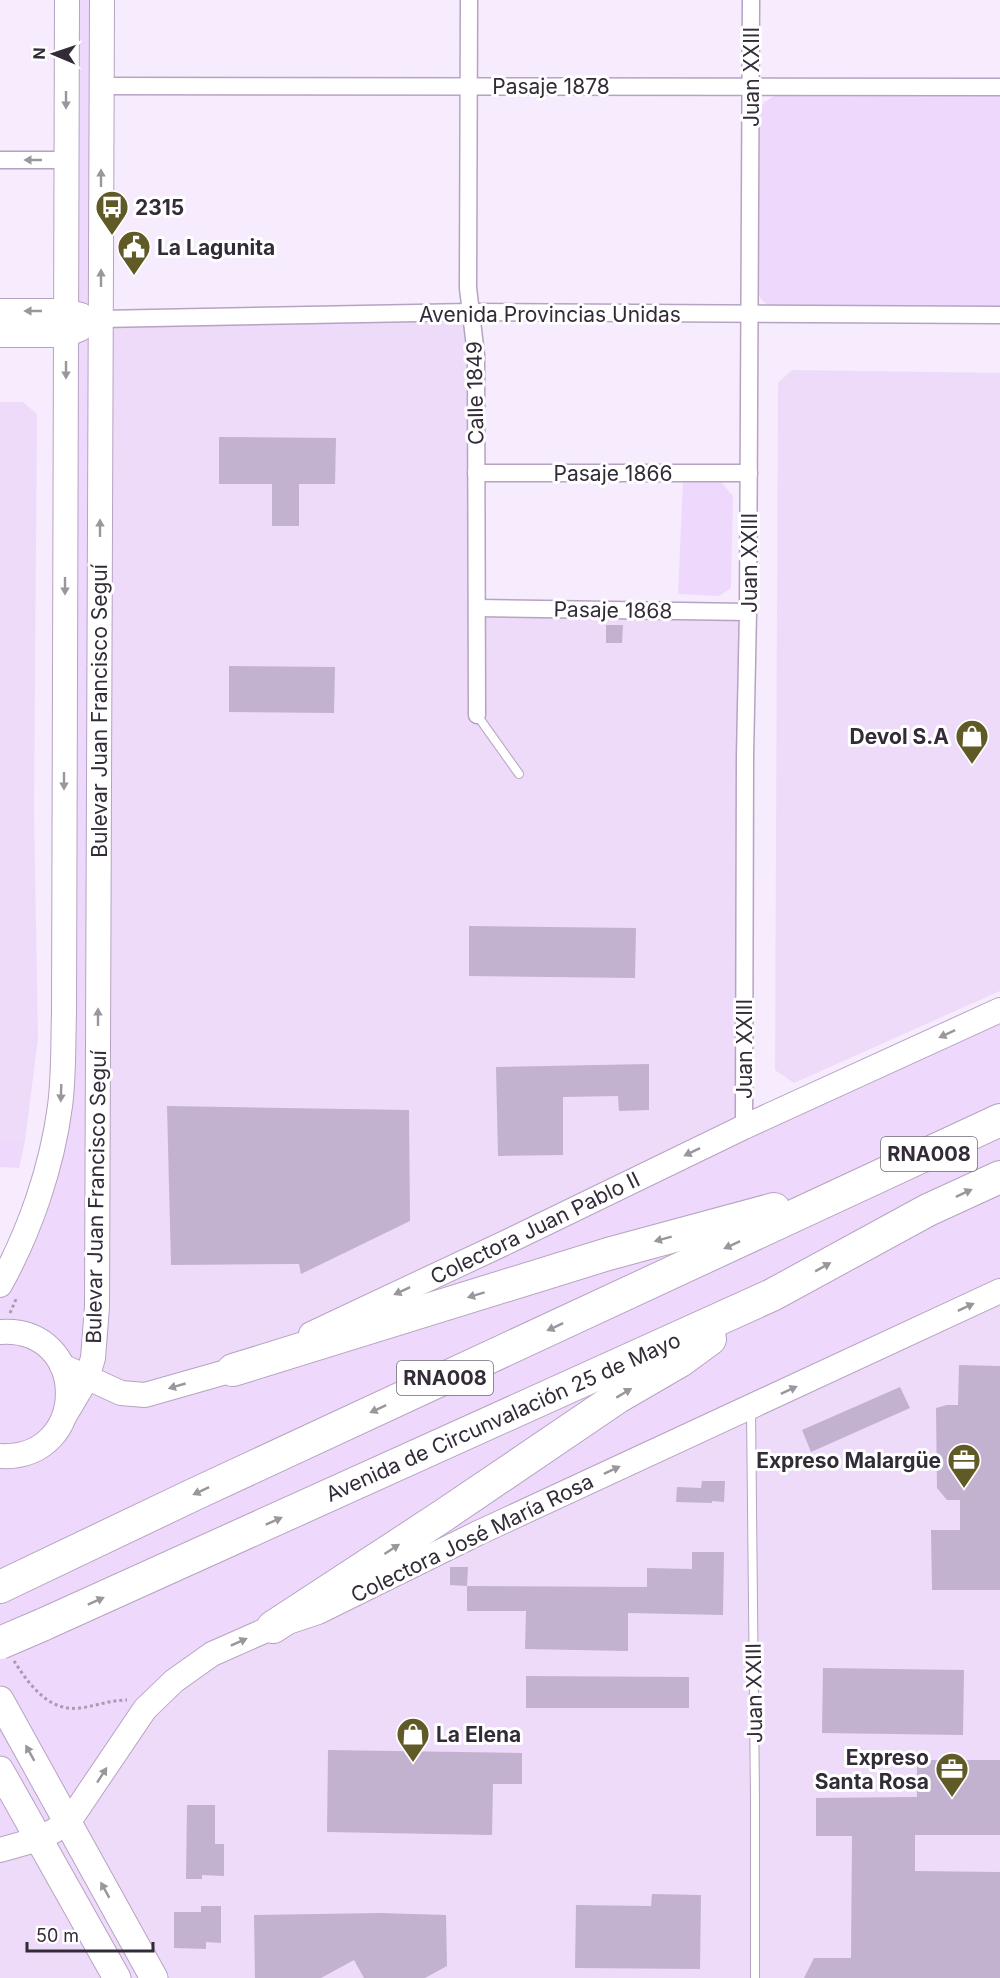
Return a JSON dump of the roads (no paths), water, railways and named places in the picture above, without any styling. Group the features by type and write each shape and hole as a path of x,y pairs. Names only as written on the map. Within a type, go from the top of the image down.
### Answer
{"highway":[{"name":"RNA008","path":"0,1587 1000,1120"},
{"name":"Avenida de Circunvalación 25 de Mayo","path":"5,1648 42,1625 772,1296 928,1210 1000,1177"},
{"name":"RNA008","path":"233,1370 608,1254 862,1185"},
{"path":"273,1627 618,1397 680,1361 772,1296"}],"main road":[{"name":"Bulevar Juan Francisco Seguí","path":"0,1285 29,1220 42,1184 49,1162 60,1105 64,1013 67,0"},
{"name":"Bulevar Juan Francisco Seguí","path":"0,1456 18,1455 33,1450 47,1442 58,1430 87,1378 93,1358 97,1307 102,0"},
{"name":"Avenida Provincias Unidas","path":"0,311 66,311 101,319"},
{"name":"Avenida Provincias Unidas","path":"0,335 66,335 101,319"},
{"name":"Colectora Juan Pablo II","path":"62,1366 121,1393 145,1395 233,1370 509,1241 744,1127 1000,1010"},
{"name":"Colectora José María Rosa","path":"0,1850 39,1839 68,1823 145,1709 174,1681 212,1654 273,1627 318,1612 496,1525 1000,1291"},
{"path":"0,1332 16,1332 31,1336 54,1353 68,1382 69,1399 65,1415"},
{"path":"0,1700 154,1978"},
{"path":"0,1770 117,1978"}],"street":[{"name":"Calle 1849","path":"469,0 468,288 476,355 477,715"},
{"name":"Juan XXIII","path":"744,1127 751,0"},
{"name":"Pasaje 1878","path":"101,86 1000,87"},
{"path":"0,160 66,160"},
{"name":"Avenida Provincias Unidas","path":"101,319 471,312 1000,315"},
{"name":"Pasaje 1866","path":"476,473 749,473"},
{"name":"Pasaje 1868","path":"477,608 748,612"}],"lane":[{"name":"Calle 1849","path":"477,715 519,774"},
{"name":"Juan XXIII","path":"751,1408 755,1800 754,1978"}],"place":[{"name":"2315","path":"112,236"},
{"name":"La Lagunita","path":"134,276"},
{"name":"Devol S.A","path":"972,765"},
{"name":"Expreso Malargüe","path":"964,1489"},
{"name":"La Elena","path":"413,1763"},
{"name":"Expreso Santa Rosa","path":"952,1798"}]}
